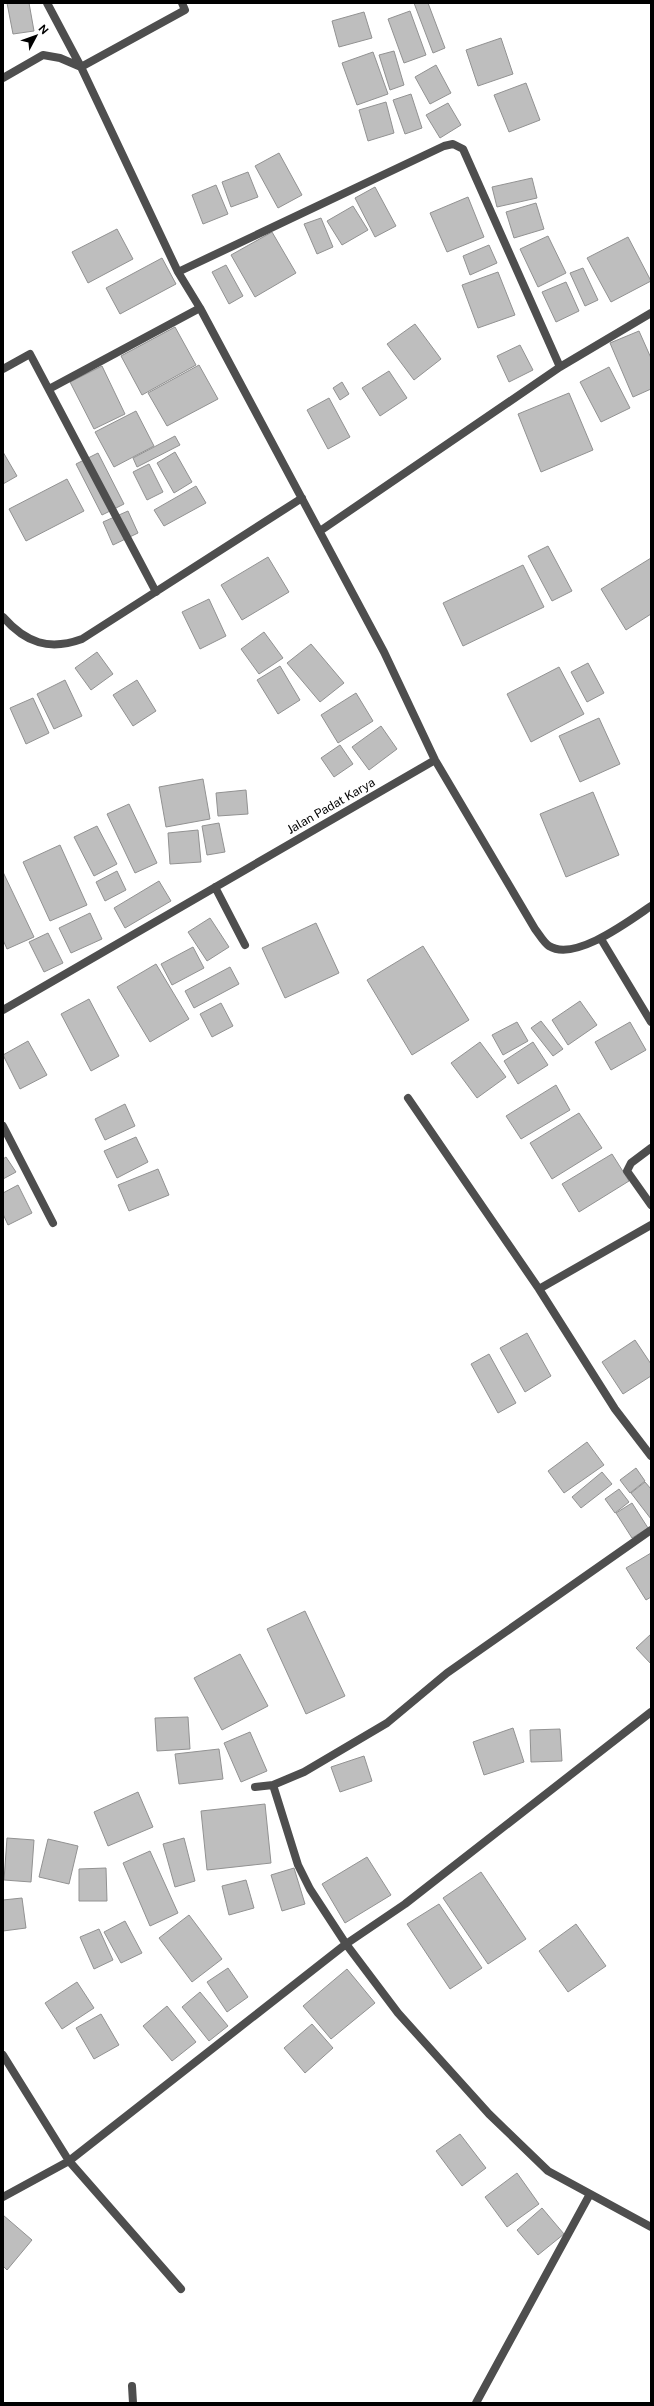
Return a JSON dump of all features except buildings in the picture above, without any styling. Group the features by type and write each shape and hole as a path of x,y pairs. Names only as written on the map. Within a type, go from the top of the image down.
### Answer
{"street":[{"path":"47,3 81,67 178,272 200,308 384,652 435,760 535,929 548,946 561,950 601,939 651,906"},
{"path":"81,67 185,10 182,3"},
{"path":"3,78 42,55 60,58 81,67"},
{"path":"178,272 444,146 453,144 463,149 560,367"},
{"path":"49,389 200,308"},
{"path":"320,531 560,367 651,313"},
{"path":"3,369 30,354 156,592"},
{"path":"3,617 13,628 29,639 49,644 67,645 82,639 302,498"},
{"name":"Jalan Padat Karya","path":"3,1010 435,760"},
{"path":"215,887 245,945"},
{"path":"601,939 651,1022"},
{"path":"408,1098 539,1289 615,1409 651,1456"},
{"path":"3,1126 53,1223"},
{"path":"651,1148 631,1163 627,1171 651,1205"},
{"path":"539,1289 651,1224"},
{"path":"255,1787 273,1785 311,1768 387,1723 441,1678 651,1530"},
{"path":"3,2197 69,2161 346,1944 405,1904 651,1712"},
{"path":"273,1785 298,1865 310,1888 346,1944 398,2013 489,2114 548,2171 651,2227"},
{"path":"3,2055 69,2161 181,2289"},
{"path":"476,2403 590,2194"},
{"path":"132,2386 134,2403"}]}
